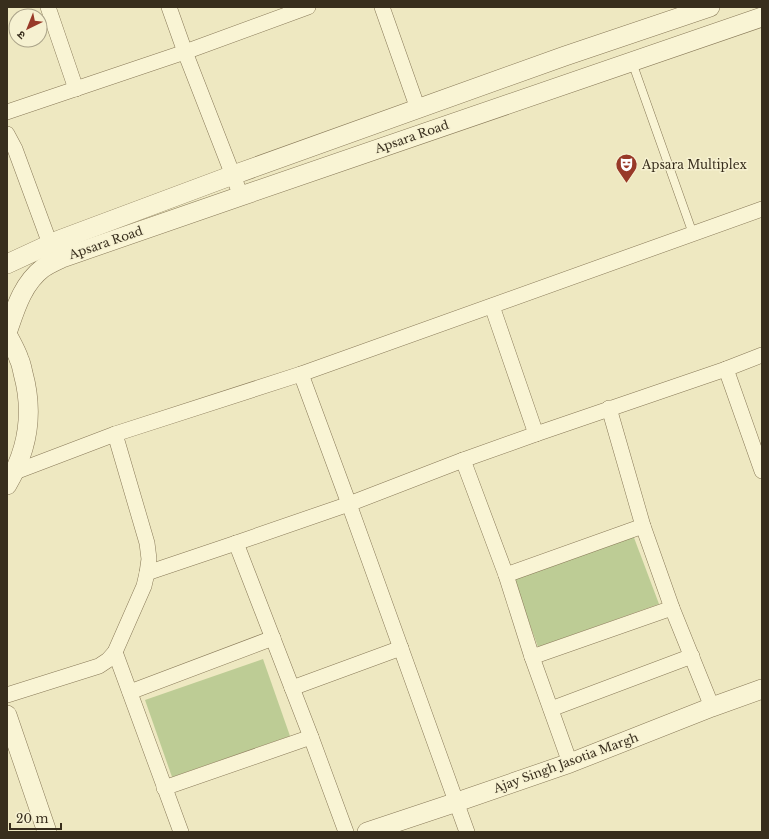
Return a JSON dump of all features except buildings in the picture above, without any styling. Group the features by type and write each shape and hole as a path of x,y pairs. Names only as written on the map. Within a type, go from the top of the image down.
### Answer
{"street":[{"path":"48,7 76,89"},
{"path":"169,7 241,196"},
{"path":"382,7 418,109"},
{"name":"Apsara Road","path":"57,248 233,175 565,56 710,7"},
{"path":"7,112 185,52 300,8"},
{"name":"Apsara Road","path":"57,248 241,196 762,17"},
{"path":"7,134 15,149 57,248"},
{"path":"11,479 115,434 301,374 762,210"},
{"path":"7,264 57,248"},
{"path":"11,479 25,445 29,416 27,387 20,359 7,333 16,307 29,281 43,268 57,248"},
{"path":"492,306 536,434"},
{"path":"147,573 349,504 463,460 609,408 726,369 762,355"},
{"path":"726,369 762,471"},
{"path":"301,374 467,832"},
{"path":"609,408 643,526 672,608 712,707"},
{"path":"7,695 99,666 108,660 115,652 144,586 149,558 147,543 115,434"},
{"path":"463,460 506,575 532,657 570,763"},
{"path":"506,575 643,526"},
{"path":"236,543 346,832"},
{"path":"532,657 672,608"},
{"path":"130,692 273,638"},
{"path":"292,688 401,648"},
{"path":"115,652 181,832"},
{"path":"551,710 692,656"},
{"name":"Ajay Singh Jasotia Margh","path":"367,832 570,763 762,689"},
{"path":"7,716 48,832"},
{"path":"164,788 311,737"}],"lane":[{"path":"632,62 693,234"}],"green space":[{"path":"633,535 659,604 538,647 513,578"},
{"path":"263,659 290,736 172,777 145,700"}],"place":[{"name":"Apsara Multiplex","path":"626,184"}]}
